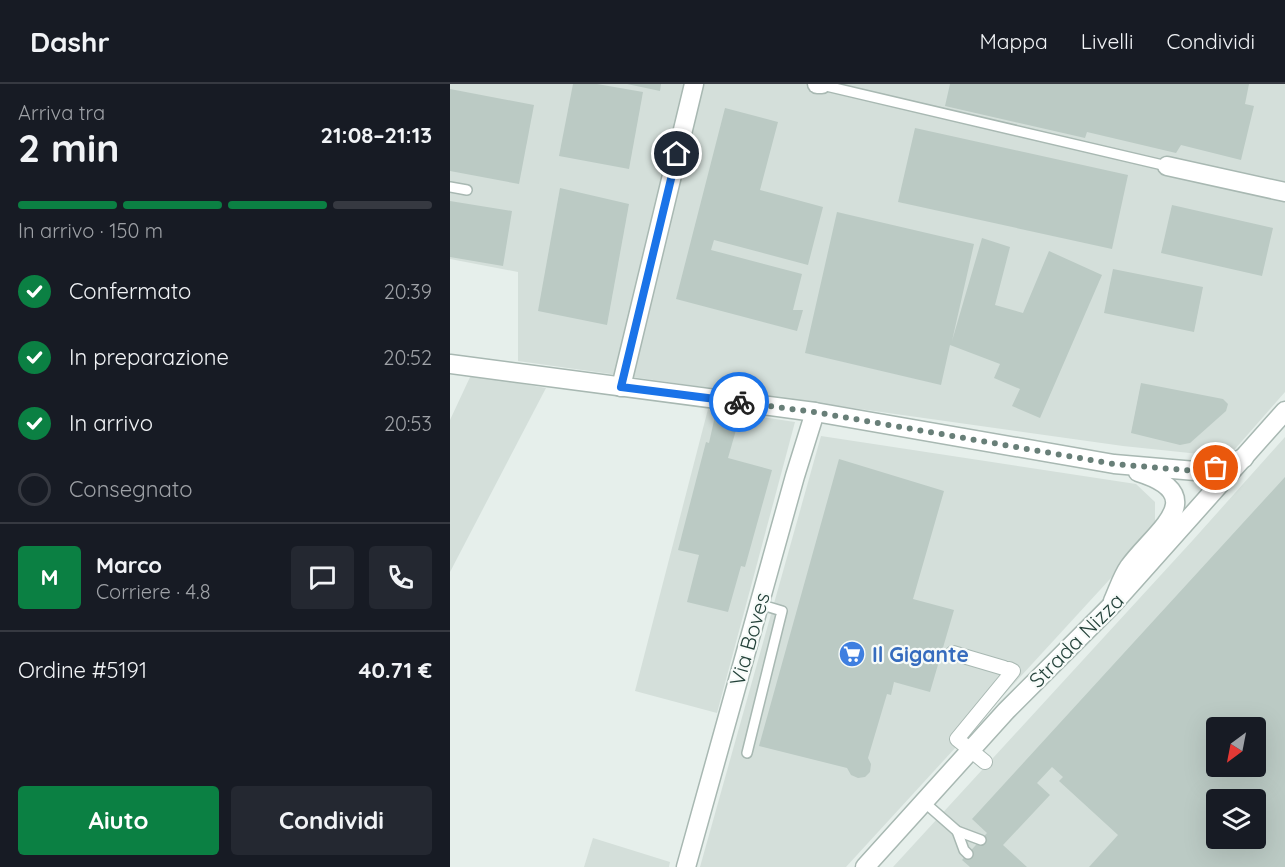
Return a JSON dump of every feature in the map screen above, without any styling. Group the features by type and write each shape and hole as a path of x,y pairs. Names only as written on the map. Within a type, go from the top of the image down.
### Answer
{"street":[{"path":"621,387 694,84"},
{"path":"1167,166 1285,192"},
{"path":"450,364 814,412 1114,464 1207,472 1244,458"},
{"name":"Strada Nizza","path":"865,867 1006,711 1112,605 1285,411"},
{"name":"Via Boves","path":"686,867 814,412"},
{"path":"1112,605 1128,568 1169,521 1174,510 1173,492 1156,478 1114,464"},
{"path":"953,653 1012,671 957,739 985,762"}],"lane":[{"path":"820,84 1167,166"},
{"path":"450,187 466,190"},
{"path":"747,753 782,610 759,604"},
{"path":"924,802 957,831 981,840"},
{"path":"957,831 964,850 968,854"}],"shaded area":[{"path":"450,84 1285,84 1285,392 1228,457 1123,446 518,361 518,272 450,259"},
{"path":"471,375 546,388 450,572 450,420"},
{"path":"708,409 795,422 717,713 635,691"},
{"path":"821,436 1136,484 1155,502 1155,530 846,867 700,867"},
{"path":"1285,437 1285,867 893,867 1193,540"},
{"path":"593,838 670,862 669,867 584,867"}],"building":[{"path":"573,84 597,84 643,92 629,169 559,156"},
{"path":"627,84 661,84 660,91"},
{"path":"950,84 1249,84 1245,104 1254,106 1241,160 1181,145 1176,153 1087,132 1085,138 945,106"},
{"path":"450,89 534,105 519,184 450,171"},
{"path":"725,108 778,122 760,190 823,207 808,265 714,240 711,250 802,274 793,310 803,310 797,331 676,299"},
{"path":"915,128 1128,175 1112,249 898,202"},
{"path":"560,188 629,204 607,325 538,311"},
{"path":"450,201 512,211 503,266 450,257"},
{"path":"1172,205 1273,228 1262,276 1161,253"},
{"path":"837,212 974,244 952,341 982,238 1010,247 995,305 1023,313 1049,251 1102,275 1040,418 1012,406 1020,389 994,378 1000,364 950,345 941,385 805,353"},
{"path":"1113,269 1203,287 1194,332 1104,313"},
{"path":"1141,383 1223,399 1228,404 1226,411 1190,443 1180,445 1131,433"},
{"path":"715,416 738,423 728,458 772,470 745,567 741,566 728,612 687,602 699,555 678,550"},
{"path":"839,459 944,491 913,599 954,610 930,692 894,682 891,695 887,694 868,758 871,764 870,772 865,777 858,778 851,775 847,768 759,746"},
{"path":"1285,477 1285,867 1089,867 1118,835 1059,781 1063,777 1052,767 1037,783 1050,795 1003,845 1027,867 970,867 962,860 987,833 972,819"}],"way so far":[{"path":"739,402 814,412 1114,464 1207,472 1216,468"}],"place":[{"name":"Il Gigante","path":"852,654"}],"route":[{"path":"677,154 621,387 739,402"}]}
